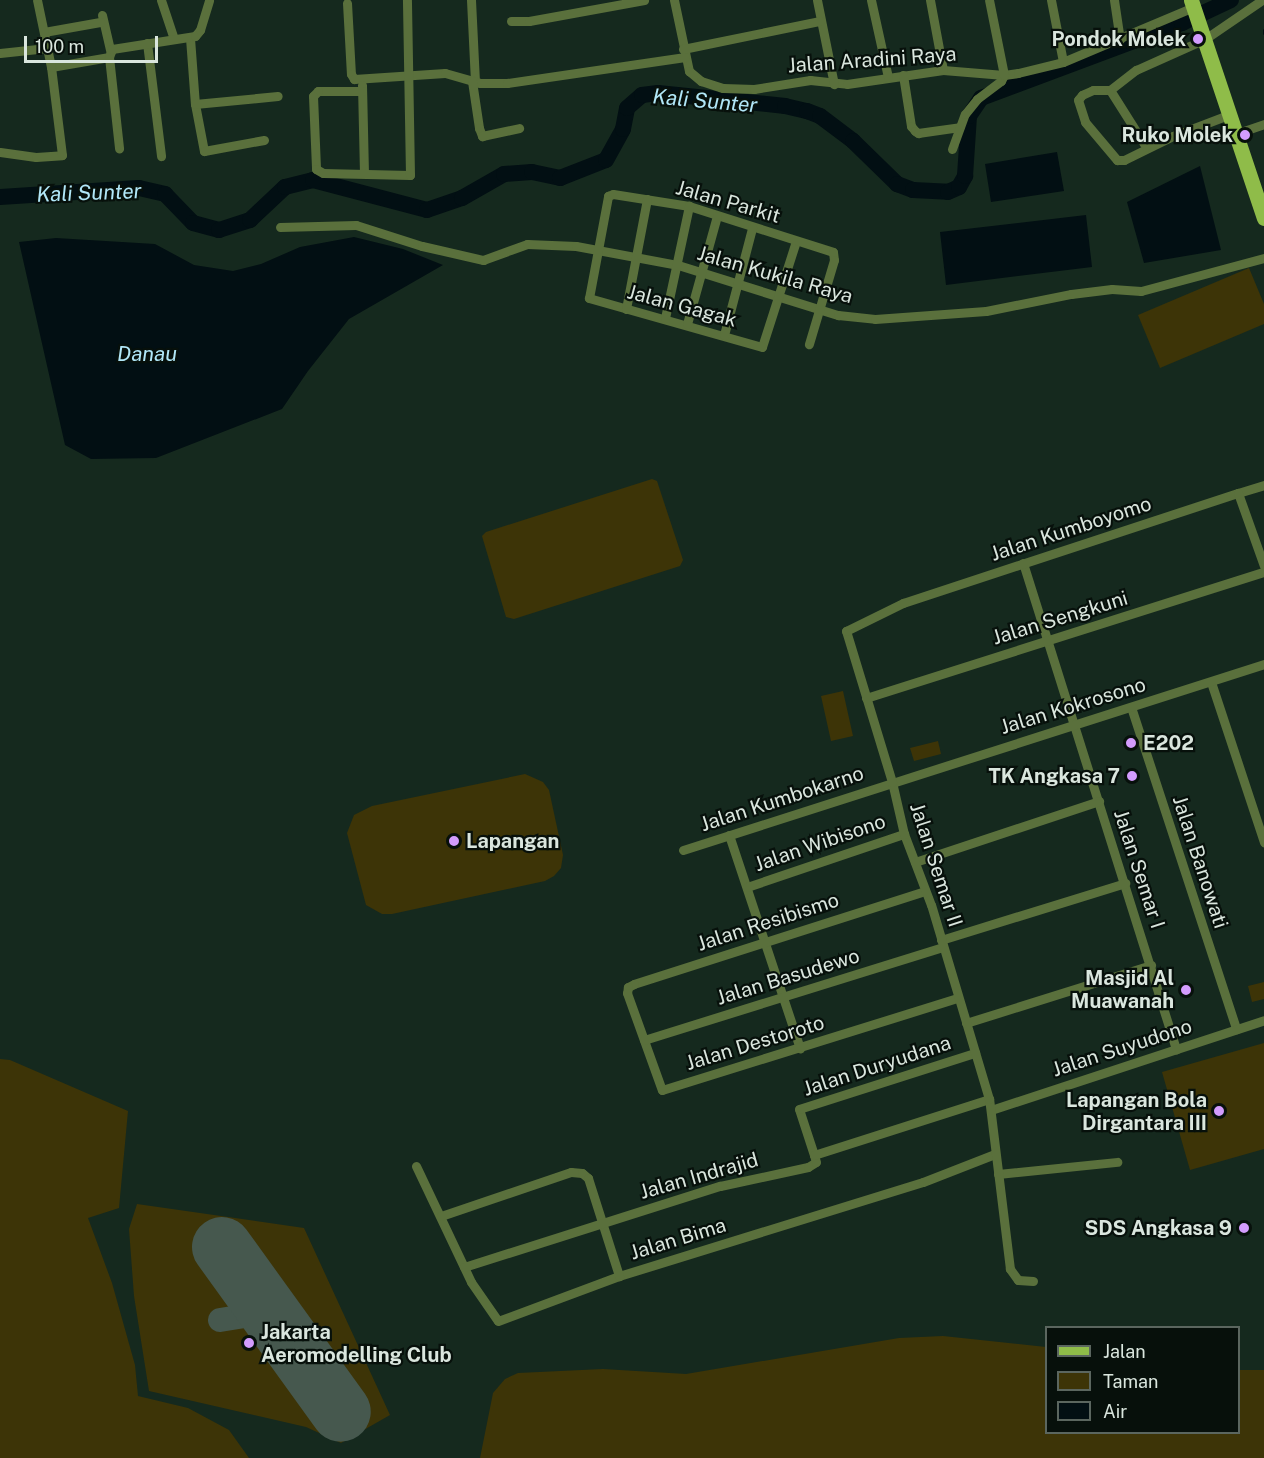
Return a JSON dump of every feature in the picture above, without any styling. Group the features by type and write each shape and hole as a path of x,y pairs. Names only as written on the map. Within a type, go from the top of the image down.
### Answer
{"main road":[{"path":"1194,7 1228,116 1264,218"}],"street":[{"path":"0,152 36,157 62,155 51,67 36,0"},
{"path":"161,0 174,39"},
{"path":"51,67 147,43 190,38 200,30 209,0"},
{"path":"362,91 318,91 313,102 316,170 323,173 407,176 411,173 407,0"},
{"path":"471,0 474,81 479,128 482,136 519,128"},
{"path":"511,21 529,21 644,0"},
{"name":"Jalan Aradini Raya","path":"674,0 684,53 693,76 723,88 754,89 810,80 834,84 943,70 1004,75 1063,62 1194,7"},
{"path":"817,0 834,84"},
{"path":"871,0 888,77"},
{"path":"930,0 943,70"},
{"path":"952,149 965,114 977,99 1001,81 1004,75 989,0"},
{"path":"1051,0 1063,62"},
{"path":"1114,0 1120,40"},
{"path":"1228,116 1173,136 1155,147 1146,147 1124,160 1117,160 1085,122 1078,100 1082,95 1093,90 1110,90 1136,70 1258,2"},
{"path":"347,3 351,74 354,79 362,80 445,73 474,81 507,83 684,53 820,21"},
{"path":"44,32 101,19 109,54 119,148"},
{"path":"190,38 195,104 204,151 264,140"},
{"path":"147,43 161,156"},
{"path":"0,53 47,48"},
{"path":"903,75 911,126 915,131 918,133 960,127"},
{"path":"362,80 364,173"},
{"path":"1110,90 1146,147"},
{"path":"195,104 278,96"},
{"path":"1235,134 1264,124"},
{"name":"Jalan Parkit","path":"597,250 608,196 613,194 689,206 752,228 829,249 834,256 819,309"},
{"path":"626,309 638,257 647,199"},
{"path":"665,318 689,206"},
{"path":"687,324 717,216"},
{"name":"Jalan Kukila Raya","path":"280,227 356,225 422,246 478,260 493,258 527,244 559,243 678,265 819,309 875,319 986,311 1071,294 1112,289 1141,291 1264,258"},
{"path":"724,335 752,228"},
{"path":"779,297 796,241"},
{"name":"Jalan Gagak","path":"597,250 589,298 724,335 764,345 779,297"},
{"path":"809,344 819,309"},
{"name":"Jalan Kumboyomo","path":"846,631 903,603 1264,485"},
{"path":"1238,493 1264,566"},
{"name":"Jalan Semar I","path":"1023,563 1176,1049"},
{"name":"Jalan Sengkuni","path":"866,698 1264,573"},
{"name":"Jalan Semar II","path":"846,631 892,782 904,834 942,944 991,1110"},
{"name":"Jalan Kokrosono","path":"892,782 1264,664"},
{"path":"1211,682 1264,842"},
{"name":"Jalan Banowati","path":"1131,707 1236,1029"},
{"name":"Jalan Kumbokarno","path":"683,850 892,782"},
{"path":"915,862 1099,801"},
{"name":"Jalan Wibisono","path":"747,886 904,834"},
{"path":"729,835 800,1048"},
{"name":"Jalan Basudewo","path":"644,1040 784,997 1125,883"},
{"name":"Jalan Resibismo","path":"627,993 628,987 634,984 925,891"},
{"path":"966,1023 1151,965"},
{"name":"Jalan Destoroto","path":"627,993 659,1089 662,1090 958,998"},
{"name":"Jalan Suyudono","path":"991,1110 1264,1020"},
{"name":"Jalan Duryudana","path":"814,1155 799,1109 975,1053"},
{"name":"Jalan Indrajid","path":"602,1223 731,1183 808,1167 816,1162 814,1155 989,1099"},
{"path":"991,1110 1012,1274 1018,1280 1033,1281"},
{"name":"Jalan Bima","path":"416,1166 471,1282 498,1321 619,1276 923,1182 995,1154"},
{"path":"998,1173 1117,1162"},
{"path":"441,1216 571,1172 582,1173 588,1178 619,1276"},
{"path":"464,1267 602,1223"}],"green space":[{"path":"1249,268 1264,304 1264,324 1160,368 1138,315"},
{"path":"652,479 657,481 683,560 680,566 514,619 506,617 482,536 486,532"},
{"path":"843,691 853,736 831,741 821,696"},
{"path":"938,741 941,754 914,761 910,748"},
{"name":"Lapangan","path":"525,774 543,782 549,790 563,855 561,868 554,876 545,881 392,914 382,914 366,905 347,833 354,815 372,806"},
{"path":"1264,982 1264,999 1252,1002 1248,986"},
{"name":"Lapangan Bola Dirgantara III","path":"1264,1043 1264,1149 1190,1170 1162,1072"},
{"path":"0,1059 10,1060 128,1111 119,1208 88,1218 112,1283 135,1365 138,1396 188,1408 229,1430 249,1458 0,1458"},
{"name":"Jakarta Aeromodelling Club","path":"137,1204 304,1228 390,1415 341,1443 306,1427 149,1391 134,1296 129,1229"},
{"path":"943,1336 1045,1347 1045,1434 1240,1434 1240,1370 1264,1370 1264,1458 480,1458 493,1393 505,1379 518,1373 603,1369 686,1374 899,1338"}],"water":[{"path":"1057,152 1064,191 991,202 985,164"},
{"path":"1200,166 1221,250 1144,263 1127,202"},
{"path":"1086,215 1092,267 946,285 940,232"},
{"name":"Danau","path":"354,237 403,249 443,265 349,319 308,371 282,409 156,458 91,459 65,445 19,242 56,238 155,244 194,265 233,271 261,264 300,247"}],"waterway":[{"name":"Kali Sunter","path":"0,197 139,188 165,194 193,223 219,230 250,220 285,187 313,180 427,210 462,198 504,174 532,172 560,178 606,160 623,129 627,108 642,95 658,93 785,106 807,111 820,116 853,141 897,184 913,190 948,192 959,187 965,176 969,116 981,98 1182,23 1231,0"}],"taxiway":[{"path":"220,1320 269,1312"}],"runway":[{"path":"222,1247 341,1412"}],"place":[{"name":"Pondok Molek","path":"1198,39"},
{"name":"Ruko Molek","path":"1245,135"},
{"name":"E202","path":"1131,743"},
{"name":"TK Angkasa 7","path":"1132,776"},
{"name":"Lapangan","path":"454,841"},
{"name":"Masjid Al Muawanah","path":"1186,990"},
{"name":"Lapangan Bola Dirgantara III","path":"1219,1111"},
{"name":"SDS Angkasa 9","path":"1244,1228"},
{"name":"Jakarta Aeromodelling Club","path":"249,1343"}]}
